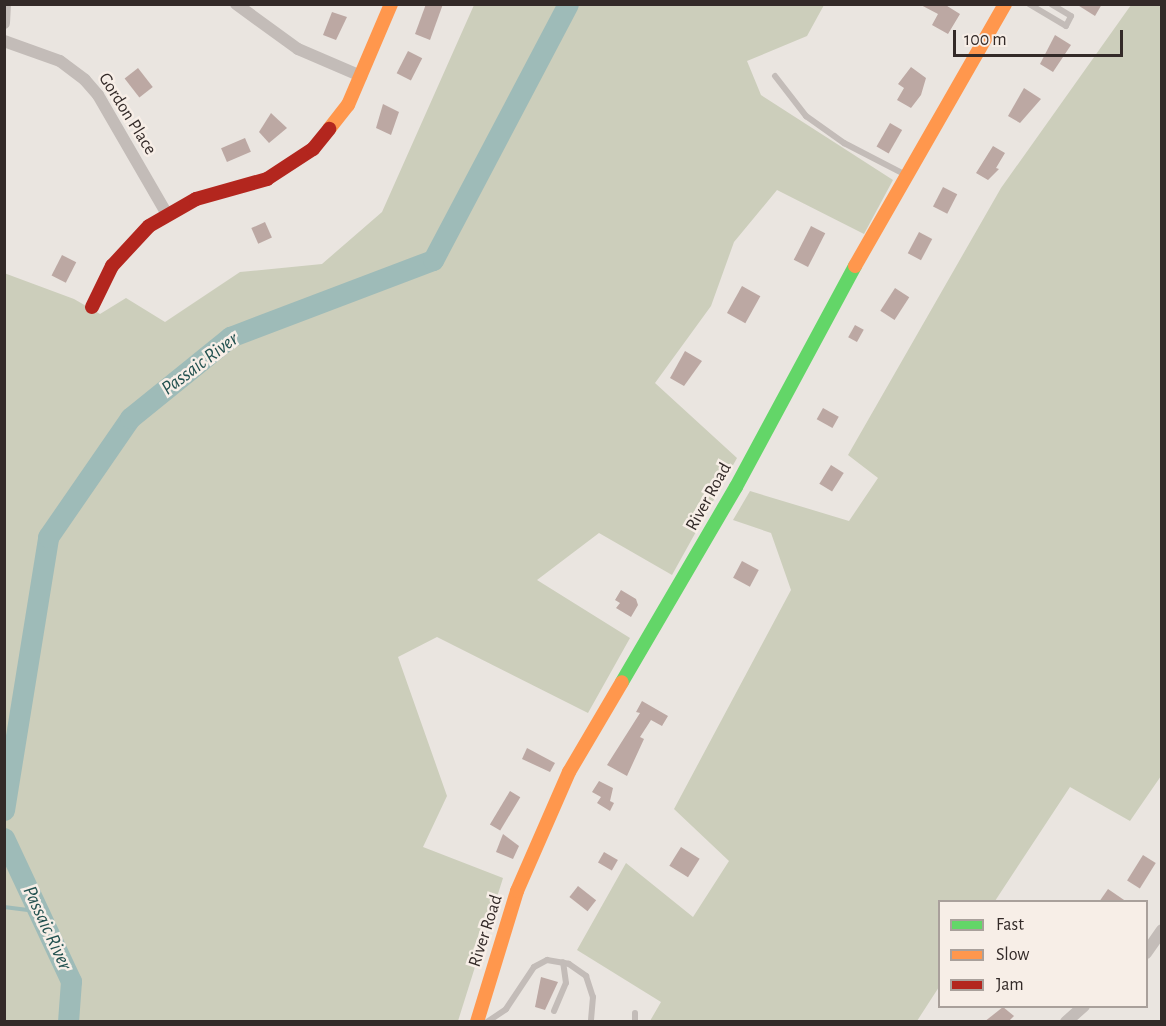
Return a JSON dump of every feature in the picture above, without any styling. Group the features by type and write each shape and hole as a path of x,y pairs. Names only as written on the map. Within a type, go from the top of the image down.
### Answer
{"street":[{"path":"4,22 5,4"},
{"path":"236,4 298,49 361,76"},
{"path":"92,307 105,277 123,251 166,214 196,200 250,186 299,160 338,121 361,76 391,4"},
{"name":"River Road","path":"477,1022 517,891 569,772 736,487 907,175 1005,4"},
{"name":"Gordon Place","path":"4,41 60,61 85,80 98,95 166,214"},
{"path":"1148,950 1161,930"},
{"path":"1066,1022 1082,1008"}],"lane":[{"path":"1029,4 1066,26 1071,16 1051,4"},
{"path":"775,76 806,116 844,143 907,175"},
{"path":"487,1022 506,1009 534,967 547,960 563,962 580,970 591,987 591,1022"},
{"path":"554,1011 566,983 563,962"},
{"path":"635,1013 635,1022"}],"green space":[{"path":"474,5 824,5 807,36 747,61 761,95 893,180 864,234 777,190 734,242 711,306 655,383 737,458 672,575 599,533 537,580 630,638 588,713 437,637 398,657 447,796 423,847 503,878 458,1021 5,1021 4,273 74,299 100,314 126,298 165,322 240,272 322,264 382,212"},
{"path":"1131,5 1162,5 1161,776 1130,821 1070,787 996,900 938,900 938,989 917,1021 650,1021 661,1002 577,950 626,863 693,917 729,861 674,809 791,590 771,533 733,520 750,491 849,521 878,478 848,455 1001,188"}],"building":[{"path":"426,4 443,4 430,40 415,34"},
{"path":"919,4 944,4 960,14 948,34 932,25 938,14"},
{"path":"1076,4 1102,4 1095,16"},
{"path":"332,12 347,17 336,40 323,35"},
{"path":"1055,35 1071,45 1053,72 1040,64"},
{"path":"408,51 422,58 411,81 397,73"},
{"path":"911,67 926,78 921,95 911,108 897,100 904,88 898,84"},
{"path":"138,68 153,87 139,97 125,78"},
{"path":"1024,88 1041,99 1020,123 1008,116"},
{"path":"383,104 399,112 391,135 376,128"},
{"path":"271,113 287,128 269,143 259,132"},
{"path":"890,123 902,130 889,153 876,146"},
{"path":"245,138 251,152 227,162 221,148"},
{"path":"993,146 1005,153 996,168 999,169 988,180 976,173"},
{"path":"943,187 957,194 947,214 933,207"},
{"path":"265,222 272,238 258,244 251,228"},
{"path":"811,226 825,233 808,267 794,260"},
{"path":"919,232 932,239 921,260 908,253"},
{"path":"62,255 76,262 66,283 52,275"},
{"path":"742,286 760,296 745,323 727,313"},
{"path":"895,288 909,297 895,320 880,311"},
{"path":"855,325 864,330 857,342 848,337"},
{"path":"685,351 702,361 684,386 670,378"},
{"path":"823,408 839,417 832,428 817,419"},
{"path":"831,465 844,473 832,492 819,484"},
{"path":"742,561 759,570 750,587 733,578"},
{"path":"621,590 636,599 638,605 631,617 616,608 620,603 615,600"},
{"path":"642,701 668,716 662,726 651,720 640,737 644,739 627,776 607,765 640,713 636,712"},
{"path":"527,748 555,763 550,772 522,759"},
{"path":"599,781 613,788 610,801 614,803 610,811 597,803 601,797 592,792"},
{"path":"510,791 520,797 500,831 490,824"},
{"path":"503,834 519,846 513,859 496,852"},
{"path":"681,847 700,859 688,877 669,866"},
{"path":"604,852 618,860 612,870 598,862"},
{"path":"1143,855 1156,863 1140,888 1127,880"},
{"path":"578,886 596,900 588,911 569,897"},
{"path":"1108,889 1124,900 1100,900"},
{"path":"541,977 558,982 545,1010 535,1007"},
{"path":"1002,1008 1014,1016 1008,1022 984,1022"}],"waterway":[{"name":"Passaic River","path":"4,810 48,537 130,418 230,337 433,260 568,4"},
{"name":"Passaic River","path":"4,838 71,981 68,1022"},
{"path":"4,907 36,911"}],"traffic: fast":[{"path":"622,682 736,487 855,266"}],"traffic: slow":[{"path":"329,129 348,105 391,4"},
{"path":"855,266 1005,4"},
{"path":"477,1022 517,891 569,772 622,682"}],"traffic: jam":[{"path":"92,307 112,266 149,226 196,199 267,179 313,149 329,129"}]}
